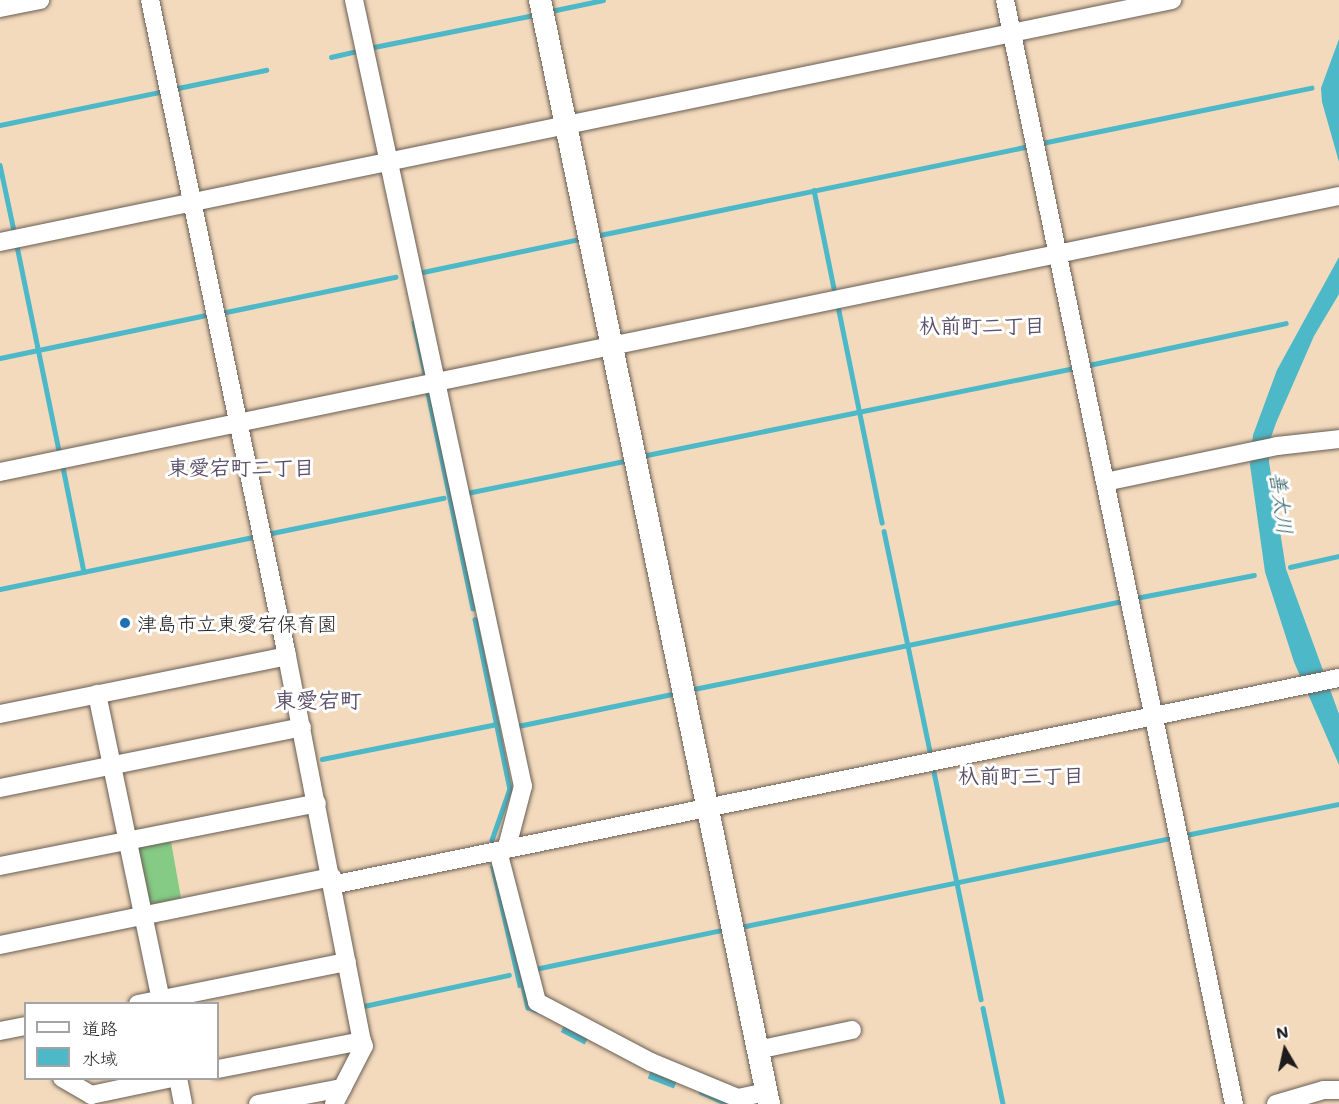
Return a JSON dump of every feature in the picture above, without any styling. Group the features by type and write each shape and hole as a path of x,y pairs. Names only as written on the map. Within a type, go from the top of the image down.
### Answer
{"street":[{"path":"0,8 40,0"},
{"path":"150,0 302,727 364,1046 338,1096 258,1104"},
{"path":"354,0 524,786 504,850 537,1002 651,1062 738,1098 768,1098 540,0"},
{"path":"1005,0 1234,1104"},
{"path":"0,242 1172,0"},
{"path":"0,472 1339,196"},
{"path":"1105,482 1277,446 1339,439"},
{"path":"0,714 287,656"},
{"path":"0,945 143,916 504,850 1335,678"},
{"path":"97,694 162,1001 347,962"},
{"path":"0,788 302,727"},
{"path":"0,867 317,803"},
{"path":"0,1031 24,1026"},
{"path":"758,1050 852,1030"},
{"path":"219,1069 362,1041"},
{"path":"65,1080 91,1095 162,1080"},
{"path":"178,1080 183,1104"},
{"path":"1276,1104 1324,1090 1339,1090"}],"green space":[{"path":"170,836 181,898 153,904 148,900 138,848"}],"water":[{"path":"1339,39 1339,162 1322,102 1321,88"},
{"path":"1339,257 1339,294 1314,336 1276,423 1269,443 1269,462 1286,569 1339,714 1339,765 1294,662 1265,572 1250,465 1253,435 1277,370"},
{"path":"490,866 494,866 525,987 518,988"},
{"path":"565,1024 589,1037 585,1045 561,1032"},
{"path":"651,1070 677,1080 674,1088 648,1078"}],"waterway":[{"path":"551,11 603,0"},
{"path":"374,47 534,15"},
{"path":"331,57 358,51"},
{"path":"178,88 266,70"},
{"path":"1042,143 1311,88"},
{"path":"0,125 160,92"},
{"path":"600,235 1029,146"},
{"path":"0,165 14,231"},
{"path":"814,190 835,293"},
{"path":"423,272 579,239"},
{"path":"17,246 59,450"},
{"path":"226,312 395,277"},
{"path":"838,306 882,523"},
{"path":"0,358 206,315"},
{"path":"414,322 425,373"},
{"path":"1089,365 1286,323"},
{"path":"642,456 1075,368"},
{"path":"428,393 473,608"},
{"path":"467,493 624,461"},
{"path":"63,467 84,572"},
{"path":"272,533 443,498"},
{"path":"884,531 930,751"},
{"path":"0,589 253,537"},
{"path":"1290,567 1339,556"},
{"path":"1136,598 1254,575"},
{"path":"694,689 1122,601"},
{"path":"475,619 510,789 492,840"},
{"path":"518,726 672,694"},
{"path":"322,759 497,724"},
{"path":"934,772 981,999"},
{"path":"1186,835 1339,804"},
{"path":"741,927 1171,838"},
{"path":"535,969 722,930"},
{"path":"364,1006 509,975"},
{"path":"522,982 528,1007 535,1010"},
{"path":"983,1008 1003,1104"},
{"path":"701,1092 728,1104"}],"place":[{"name":"津島市立東愛宕保育園","path":"125,623"}],"district":[{"name":"杁前町二丁目","path":"982,325"},
{"name":"東愛宕町二丁目","path":"241,467"},
{"name":"東愛宕町","path":"318,700"},
{"name":"杁前町三丁目","path":"1021,775"}],"water label":[{"name":"善太川","path":"1282,503"}]}
